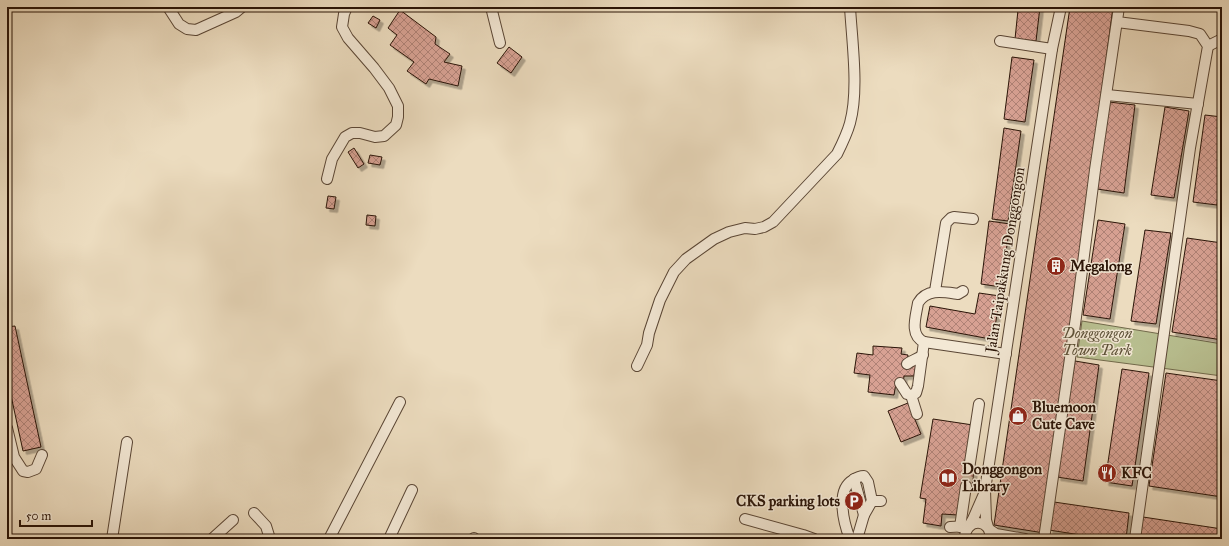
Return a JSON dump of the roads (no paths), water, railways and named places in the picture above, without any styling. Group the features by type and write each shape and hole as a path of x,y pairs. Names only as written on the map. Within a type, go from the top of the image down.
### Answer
{"street":[{"path":"168,7 179,24 187,29 196,30 236,12 242,7"},
{"path":"327,179 332,159 345,137 352,133 360,133 375,137 384,136 396,125 398,117 398,106 389,88 348,38 342,27 344,14 347,7"},
{"path":"491,7 500,43"},
{"path":"637,366 647,345 649,333 660,300 674,272 686,259 714,239 729,232 745,228 764,228 773,222 837,154 844,141 850,121 853,98 850,7"},
{"name":"Jalan Taipakkung Donggongon","path":"1055,7 1055,34"},
{"name":"Jalan Taipakkung Donggongon","path":"989,532 986,520 985,490 1052,49 1061,7"},
{"path":"1044,539 1119,7"},
{"path":"1117,22 1189,31 1200,34 1208,46 1165,323 1135,539"},
{"path":"1208,46 1222,39"},
{"path":"1000,41 1052,49"},
{"path":"1107,94 1198,104"},
{"path":"935,291 946,223 954,217 973,219"},
{"path":"963,291 958,294 935,291 927,294 918,303 915,334 924,342 1006,354"},
{"path":"911,395 916,393 918,386 924,342"},
{"path":"907,364 910,361 916,360 922,355"},
{"path":"900,383 908,394 911,395 917,414"},
{"path":"329,539 400,402"},
{"path":"969,469 979,404"},
{"path":"7,428 14,457 23,471 28,472 36,469 42,455"},
{"path":"112,539 127,442"},
{"path":"850,539 842,498 845,487 854,479 864,476 867,479 876,501 864,515 857,539"},
{"path":"854,479 864,515"},
{"path":"965,539 965,534 960,527 966,486"},
{"path":"389,539 412,490"},
{"name":"Jalan Taipakkung Donggongon","path":"960,527 973,519 985,490"},
{"path":"254,513 266,526 270,539"},
{"path":"745,519 814,539"},
{"path":"212,539 233,520"},
{"path":"960,527 980,523 989,532 1026,539"}],"tunnel":[{"path":"966,486 969,469"}],"place":[{"name":"Megalong","path":"1056,266"},
{"name":"Bluemoon Cute Cave","path":"1018,416"},
{"name":"KFC","path":"1107,473"},
{"name":"Donggongon Library","path":"948,478"},
{"name":"CKS parking lots","path":"854,501"}],"park label":[{"name":"Donggongon Town Park","path":"1097,342"}]}
